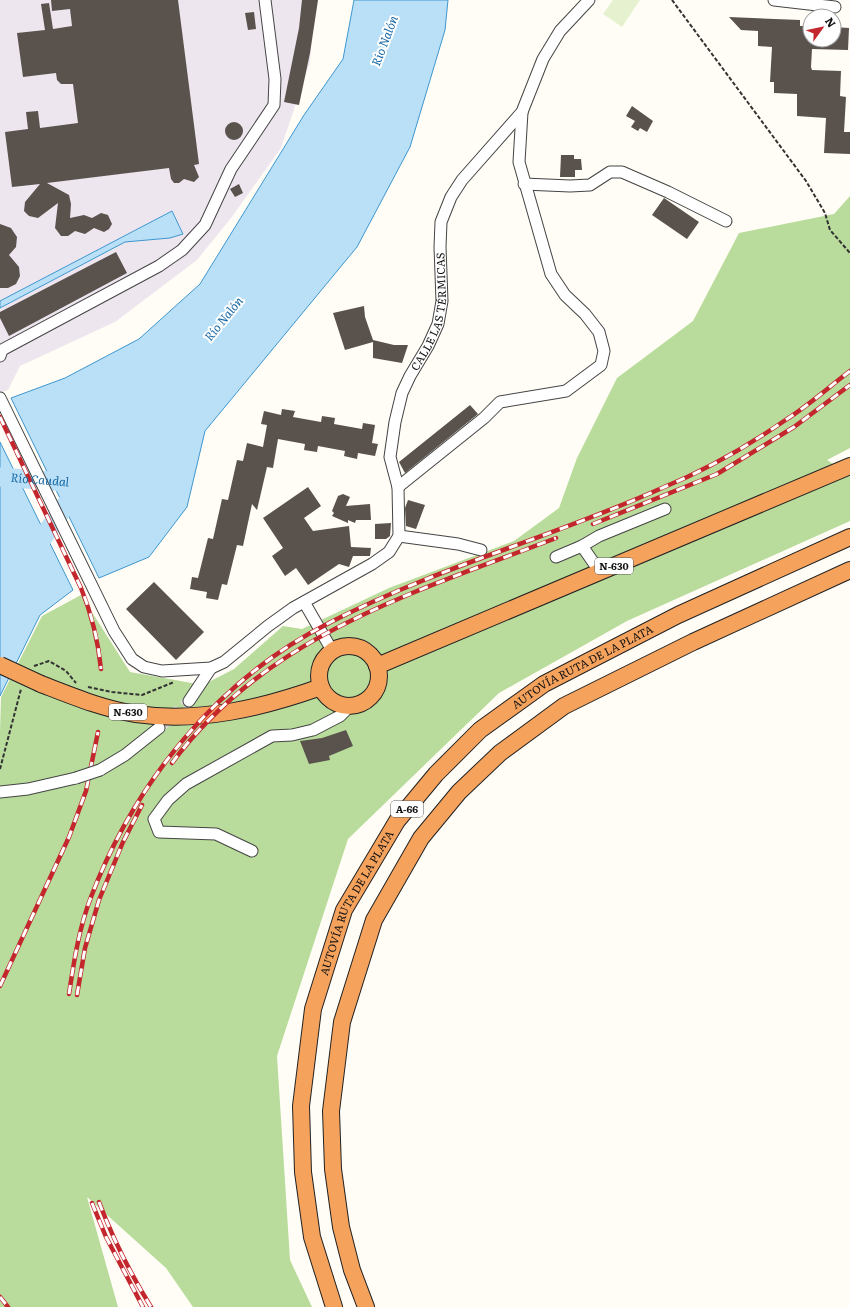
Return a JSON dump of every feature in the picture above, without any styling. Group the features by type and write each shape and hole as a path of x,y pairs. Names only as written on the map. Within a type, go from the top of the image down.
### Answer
{"highway":[{"name":"N-630","path":"377,666 850,466"},
{"path":"827,476 850,473"},
{"name":"AUTOVÍA RUTA DE LA PLATA","path":"334,1307 312,1237 303,1172 301,1106 313,1009 344,910 397,821 436,774 480,730 544,684 678,615 850,536"},
{"name":"AUTOVÍA RUTA DE LA PLATA","path":"366,1307 352,1270 341,1227 333,1169 331,1111 342,1022 374,920 422,838 459,792 500,753 564,706 693,642 850,570"},
{"path":"693,642 850,581"},
{"path":"355,646 369,653 377,666 379,677 377,688 366,701 361,704 350,706 338,704 328,697 321,687 320,671 326,656 340,647 355,646"},
{"name":"N-630","path":"0,665 41,684 91,703 136,714 180,717 236,711 283,700 321,687"}],"street":[{"path":"1,353 159,266 182,250 205,225 231,168 274,105 275,79 265,0"},
{"path":"398,487 484,418 500,402 566,391 601,365 604,351 599,332 585,314 565,295 551,274 524,184 519,162 522,112 543,59 560,31 589,0"},
{"path":"774,0 835,7"},
{"name":"CALLE LAS TÉRMICAS","path":"399,536 398,487 390,456 395,422 407,381 428,346 438,324 442,301 440,247 441,222 451,197 462,180 522,112"},
{"path":"524,184 570,186 590,185 610,172 622,172 668,192 726,221"},
{"path":"0,398 114,631 132,659 144,667 162,671 211,668 224,662 268,626 304,602 372,564 389,552 399,536 458,544 481,550"},
{"path":"556,557 582,546 599,536 665,509"},
{"path":"582,546 600,572"},
{"path":"304,602 333,652"},
{"path":"189,701 211,668"},
{"path":"252,851 216,834 159,832 154,818 168,800 186,784 272,736 292,735 313,730 340,716 350,706"},
{"path":"0,792 76,778 100,770 125,755 159,728"}],"path":[{"path":"672,0 806,181 825,213 830,230 850,253"}],"shaded area":[{"path":"0,0 315,0 310,62 281,148 231,218 197,260 115,322 20,366 8,390 0,393"}],"green space":[{"path":"613,0 640,0 622,27 603,14"},
{"path":"850,196 850,448 827,460 850,475 850,521 627,621 499,693 348,839 277,1056 290,1260 312,1307 193,1307 166,1268 87,1197 118,1307 0,1307 1,697 42,616 81,595 130,672 203,685 234,669 283,626 302,629 389,588 514,541 559,508 577,458 617,378 693,321 739,233 834,214"}],"water":[{"path":"354,0 448,0 445,30 410,147 357,247 205,431 187,507 149,557 99,578 11,398 65,378 139,339 200,284 304,115 343,59"},
{"path":"172,211 183,234 170,238 125,242 0,308 0,301"},
{"path":"0,442 73,590 40,615 0,696"}],"building":[{"path":"51,0 178,0 199,164 194,165 199,177 194,182 184,179 179,183 174,183 171,179 169,168 47,183 69,195 71,204 70,218 84,215 92,218 101,213 108,215 112,224 109,229 104,232 94,228 85,234 75,231 68,236 61,236 55,228 58,203 38,218 29,216 24,211 25,202 40,184 12,187 5,132 28,129 26,112 38,111 40,128 78,123 73,84 61,84 57,80 56,73 23,77 17,33 45,30 41,4 49,3 53,29 72,26 70,9 52,11"},
{"path":"302,0 318,0 310,53 299,105 284,102 299,28"},
{"path":"254,12 256,29 248,30 245,13"},
{"path":"729,17 800,20 800,26 802,26 802,48 842,48 842,28 849,28 848,50 812,49 811,67 812,70 841,71 840,96 846,97 844,132 850,132 850,154 824,153 826,118 797,116 797,94 774,93 774,82 770,82 772,47 758,46 758,31 741,30"},
{"path":"632,106 653,121 647,132 640,128 638,131 631,127 635,121 626,116"},
{"path":"230,122 238,122 243,127 241,138 238,140 230,140 225,135 225,127"},
{"path":"561,155 574,155 574,159 581,159 582,170 575,170 575,177 560,177"},
{"path":"239,184 243,193 235,197 230,189"},
{"path":"664,198 699,222 687,239 652,215"},
{"path":"0,224 11,228 17,237 16,247 9,255 19,267 20,276 16,284 8,288 0,288"},
{"path":"116,252 127,273 9,336 0,318 0,312"},
{"path":"364,306 365,317 373,340 394,345 408,345 402,363 373,358 373,342 345,350 333,313"},
{"path":"470,405 478,414 405,473 399,462"},
{"path":"282,409 295,411 293,417 321,422 322,416 335,418 334,424 362,429 363,423 375,425 372,443 378,444 375,456 358,453 357,459 344,456 345,451 318,446 317,452 304,450 305,444 278,439 273,468 267,467 257,510 252,504 243,546 237,545 227,585 222,584 218,600 206,598 207,592 190,589 192,577 198,578 208,538 213,539 222,499 228,500 237,460 243,461 247,443 263,447 267,425 261,424 264,411 281,415"},
{"path":"308,487 321,506 304,518 313,531 349,526 351,547 371,548 370,556 353,556 349,567 339,564 308,585 296,568 285,576 272,556 283,548 263,518"},
{"path":"343,494 350,497 346,506 370,504 371,520 356,520 355,523 348,520 348,523 332,516 334,513 332,511 338,496"},
{"path":"408,500 425,505 416,529 406,526 405,508"},
{"path":"391,523 390,536 386,539 375,539 375,524"},
{"path":"154,582 204,632 176,660 126,609"},
{"path":"346,730 353,746 329,756 330,760 309,764 300,741 322,738"}],"waterway":[{"name":"Río Caudal","path":"0,477 76,483"},
{"name":"Río Nalón","path":"30,556 79,486"}],"tunnel":[{"path":"159,728 189,701"}],"railway":[{"path":"69,994 77,945 91,897 109,855 131,814 156,775 185,738 217,704 251,673 289,646 329,623 369,603 452,569 621,506 711,465 757,439 795,414 850,371"},
{"path":"593,524 717,474 794,427 850,385"},
{"path":"0,417 81,588 94,628 101,669"},
{"path":"172,763 210,719 252,682 298,650 346,623 397,600 449,578 556,538"},
{"path":"0,986 69,837 86,791 98,732"},
{"path":"77,995 85,948 99,900 123,842 142,805"},
{"path":"99,1202 122,1256 151,1307"},
{"path":"92,1203 106,1237 143,1307"},
{"path":"0,1297 8,1307"}]}
